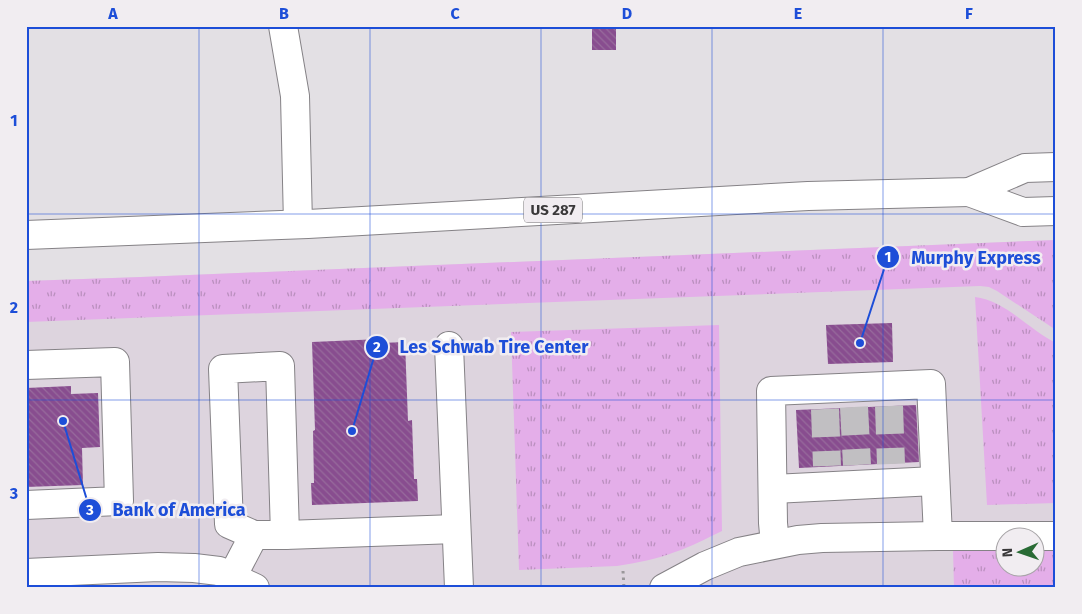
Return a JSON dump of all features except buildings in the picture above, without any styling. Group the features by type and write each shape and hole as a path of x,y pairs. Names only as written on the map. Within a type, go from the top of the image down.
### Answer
{"main road":[{"path":"283,26 295,96 298,224"},
{"name":"US 287","path":"969,192 1025,168 1056,167"},
{"name":"US 287","path":"26,235 298,224 808,196 969,192 1023,212 1056,211"},
{"path":"1023,212 1056,224"},
{"path":"449,346 458,588"},
{"path":"26,366 115,362 109,380 119,465 119,501 26,505"},
{"path":"285,535 280,366 223,369 229,524 254,535 285,535 456,529"},
{"path":"775,544 771,390 824,398 888,396 930,384 938,536"},
{"path":"104,443 105,454 119,465"},
{"path":"773,489 828,476 891,473 935,481"},
{"path":"26,573 167,567 194,568 219,571 243,582 254,535"},
{"path":"664,588 705,566 739,552 798,540 900,536 1056,536"}],"path":[{"path":"623,572 624,588"}],"shaded area":[{"path":"1056,240 1056,588 26,588 26,281"}],"green space":[{"path":"1056,240 1056,330 997,291 989,287 980,286 26,322 26,281"},
{"path":"975,297 986,299 1007,309 1056,343 1056,503 987,505"},
{"path":"719,325 722,531 681,550 632,564 519,570 511,332"},
{"path":"1056,548 1056,588 954,588 953,549 994,549 994,576 1044,576 1044,549"}],"tunnel":[{"path":"889,406 891,464"},
{"path":"854,407 857,465"},
{"path":"825,409 827,466"}],"place":[{"name":"Murphy Express","path":"860,343"},
{"name":"Bank of America","path":"63,421"},
{"name":"Les Schwab Tire Center","path":"352,431"}]}
